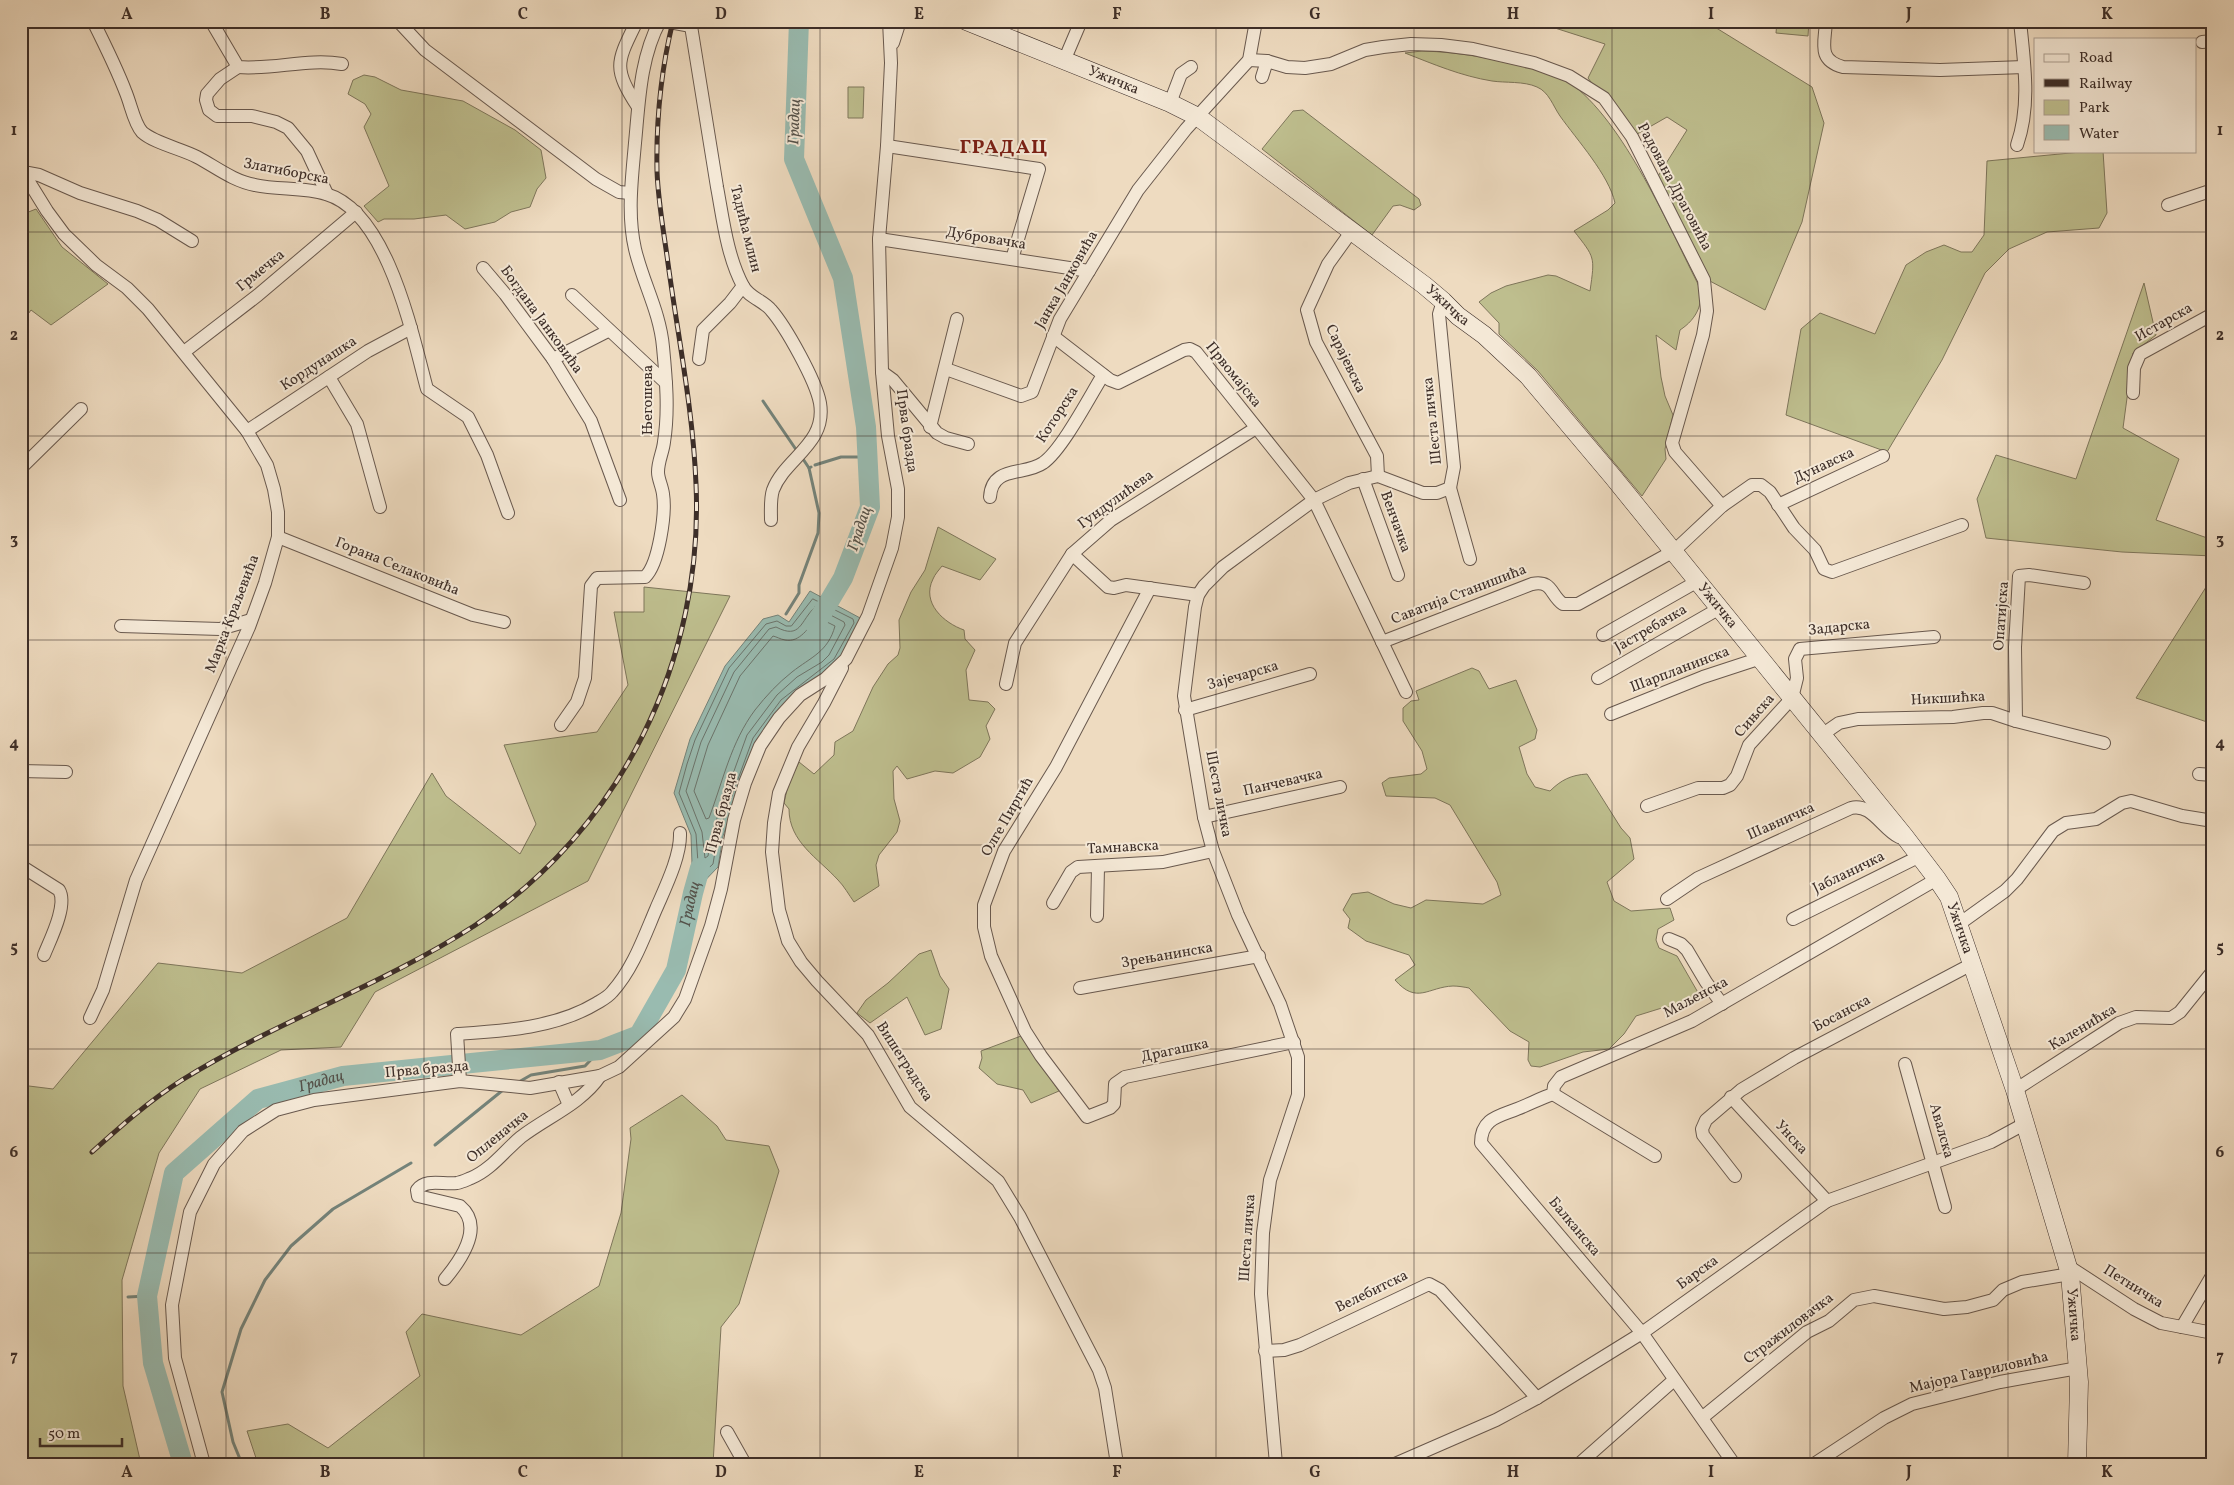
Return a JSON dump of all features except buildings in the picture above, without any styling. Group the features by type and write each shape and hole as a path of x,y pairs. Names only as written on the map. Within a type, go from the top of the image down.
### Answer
{"main road":[{"name":"Ужичка","path":"953,21 970,24 1064,61 1170,103 1198,118 1443,301 1458,316 1484,335 1528,376 1674,551 1920,856 1949,897 1959,924 2026,1123 2069,1270 2080,1399 2078,1464"}],"street":[{"name":"Златиборска","path":"93,21 126,92 138,125 147,135 196,157 234,179 248,184 327,194 356,212 375,235 384,254 411,328 427,388 468,417 487,455 508,513"},
{"path":"211,21 238,67"},
{"path":"398,21 425,50 596,180 619,192 630,193"},
{"path":"637,21 619,58 618,67 626,89 638,107"},
{"name":"Његошева","path":"561,725 577,702 585,678 591,586 597,578 645,577 650,572 662,524 664,495 657,473 665,434 666,383 663,346 657,314 635,249 630,193 638,107 645,62 652,36 660,21"},
{"path":"664,21 694,24"},
{"name":"Прва бразда","path":"204,1464 175,1358 172,1305 190,1212 214,1164 243,1131 276,1110 314,1100 460,1077 517,1088 530,1088 600,1076 619,1067 674,1017 685,999 711,926 721,889 734,820 745,783 760,746 779,718 800,695 825,679 846,659 868,616 892,548 898,517 898,489 888,436 882,372 879,239 887,146 889,21"},
{"name":"Прва бразда","path":"890,50 900,21"},
{"path":"1064,61 1080,21"},
{"path":"1249,60 1256,21"},
{"path":"1826,21 1824,51 1826,57 1835,65 1843,68 1940,70 2024,67"},
{"path":"2017,144 2023,128 2025,106 2020,21"},
{"name":"Тадића млин","path":"694,24 720,204 730,250 743,286 750,295 770,308 792,341 820,403 820,420 816,436 799,454 772,492 771,520"},
{"name":"Радована Драговића","path":"1249,60 1267,61 1286,67 1306,68 1331,64 1365,50 1411,44 1439,45 1473,49 1534,63 1569,76 1604,98 1632,137 1704,280 1707,311 1704,335 1673,437 1672,448 1722,506"},
{"name":"Јанка Јанковића","path":"946,369 1021,396 1032,392 1060,319 1138,190 1186,129 1249,60"},
{"path":"327,194 307,151 284,125 252,116 217,116 208,110 206,100 212,87 238,67 267,68 326,61 342,64"},
{"path":"1262,77 1267,61"},
{"path":"1170,103 1181,74 1191,66"},
{"path":"887,146 1039,169 1012,258"},
{"path":"22,171 39,175 80,193 137,211 158,220 192,241"},
{"name":"Марка Краљевића","path":"22,171 64,234 96,265 127,288 184,352 247,431 266,465 274,490 278,512 278,537 265,583 251,620 136,880 104,990 90,1018"},
{"path":"2168,205 2213,190"},
{"name":"Грмечка","path":"184,352 258,295 356,212"},
{"name":"Сарајевска","path":"1351,232 1328,264 1307,310 1316,342 1376,456 1378,476"},
{"name":"Дубровачка","path":"879,239 1089,271"},
{"name":"Богдана Јанковића","path":"483,268 554,359 591,421 620,500"},
{"path":"700,359 703,330 730,303 743,286"},
{"path":"572,294 608,331 666,383"},
{"name":"Шеста личка","path":"1443,301 1438,314 1454,467 1450,488"},
{"name":"Истарска","path":"2133,393 2134,368 2140,354 2213,314"},
{"path":"930,427 957,319"},
{"name":"Кордунашка","path":"247,431 368,351 411,328"},
{"path":"554,359 608,331"},
{"name":"Првомајска","path":"1053,336 1118,383 1190,349 1196,352 1314,500"},
{"path":"882,372 893,380 930,427 946,438 968,444"},
{"name":"Которска","path":"990,497 991,490 1002,476 1041,465 1056,451 1103,374"},
{"path":"329,377 357,424 380,507"},
{"path":"21,468 80,410"},
{"name":"Гундулићева","path":"1006,684 1015,643 1072,554 1111,520 1256,428"},
{"name":"Дунавска","path":"1778,505 1883,456"},
{"path":"1072,554 1104,585 1114,588 1126,585 1198,595 1204,586 1223,567 1314,500 1349,483 1378,476 1423,493 1437,493 1450,488 1470,559"},
{"name":"Венчачка","path":"1363,479 1398,576"},
{"path":"1674,551 1722,506 1748,487 1757,484 1770,492 1794,528 1815,550 1824,569 1832,572 1962,525"},
{"name":"Саватија Станишића","path":"1314,500 1406,692"},
{"name":"Горана Селаковића","path":"278,537 473,615 504,622"},
{"name":"Саватија Станишића","path":"1382,642 1538,582 1549,586 1563,604 1578,604 1674,551"},
{"name":"Опатијска","path":"2016,722 2015,647 2019,576 2030,575 2084,583"},
{"path":"1603,635 1698,581"},
{"name":"Олге Пиргић","path":"1087,1117 1041,1056 1025,1031 991,956 984,927 984,905 1004,851 1056,767 1150,588"},
{"name":"Шеста личка","path":"1198,595 1184,682 1185,710 1204,817 1213,851 1238,914 1280,1004 1294,1042 1299,1064 1298,1094 1270,1180 1265,1205 1261,1294 1276,1464"},
{"name":"Јастребачка","path":"1598,678 1720,608"},
{"path":"121,626 220,629 251,620"},
{"name":"Задарска","path":"1792,698 1797,678 1795,659 1800,649 1934,636"},
{"name":"Шарпланинска","path":"1611,714 1703,677 1760,658"},
{"name":"Вишеградска","path":"846,659 824,703 798,747 779,793 772,852 779,910 785,932 802,962 868,1035 910,1106 998,1181 1020,1217 1099,1370 1105,1388 1118,1464"},
{"name":"Зајечарска","path":"1185,710 1310,674"},
{"name":"Сињска","path":"1647,806 1698,788 1723,788 1730,784 1737,776 1749,745 1792,698"},
{"name":"Никшићка","path":"1823,734 1839,723 1858,718 1954,716 1992,713 2016,722 2104,743"},
{"path":"21,770 66,772"},
{"path":"2199,774 2213,775"},
{"name":"Панчевачка","path":"1204,817 1340,787"},
{"path":"1959,924 2005,891 2028,866 2053,831 2066,823 2096,820 2122,803 2130,802 2182,816 2213,821"},
{"name":"Шавничка","path":"1667,899 1698,878 1852,808 1863,807 1894,836 1905,837"},
{"path":"460,1077 457,1034 529,1027 581,1012 612,993 635,957 666,884 680,842 680,833"},
{"name":"Тамнавска","path":"1054,903 1074,869 1078,867 1163,862 1213,851"},
{"name":"Јабланичка","path":"1793,919 1920,856"},
{"path":"21,866 59,890 62,894 60,913 44,955"},
{"path":"1097,916 1098,867"},
{"name":"Маљенска","path":"1554,1094 1554,1086 1561,1078 1671,1030 1722,1004 1937,879"},
{"path":"1669,939 1681,944 1687,950 1722,1004"},
{"name":"Зрењанинска","path":"1080,988 1259,956"},
{"name":"Босанска","path":"1735,1176 1704,1135 1702,1129 1706,1120 1731,1097 1794,1058 1972,964"},
{"name":"Каленићка","path":"2015,1090 2119,1023 2136,1017 2171,1018 2180,1012 2213,971"},
{"name":"Драгашка","path":"1087,1117 1110,1108 1114,1104 1115,1084 1124,1077 1294,1042"},
{"name":"Авалска","path":"1905,1064 1945,1207"},
{"name":"Опленачка","path":"445,1279 458,1264 468,1247 470,1221 460,1206 418,1196 417,1190 428,1183 458,1183 476,1176 491,1166 521,1138 593,1086 600,1076"},
{"path":"559,1082 568,1105"},
{"path":"1554,1094 1655,1156"},
{"name":"Балканска","path":"1554,1094 1516,1110 1504,1112 1490,1120 1484,1128 1481,1143 1642,1333 1674,1380"},
{"name":"Унска","path":"1731,1097 1827,1201"},
{"name":"Барска","path":"1395,1464 1496,1420 1537,1398 1642,1333 1827,1201 1991,1142 2026,1123"},
{"name":"Петничка","path":"2069,1270 2161,1323 2213,1334"},
{"name":"Стражиловачка","path":"1703,1417 1807,1332 1829,1321 1854,1300 1874,1296 1944,1309 1967,1308 1993,1300 2003,1290 2022,1282 2069,1270"},
{"path":"2182,1327 2213,1274"},
{"name":"Велебитска","path":"1265,1351 1278,1351 1300,1345 1429,1284 1440,1290 1537,1398"},
{"name":"Мајора Гавриловића","path":"1814,1464 1884,1418 1912,1404 2000,1382 2078,1368"},
{"path":"1579,1464 1674,1380 1703,1417 1734,1464"},
{"path":"727,1432 745,1464"}],"green space":[{"path":"1533,21 1705,21 1812,87 1824,123 1802,222 1765,310 1706,279 1655,181 1687,130 1667,117 1632,137 1588,78 1605,44"},
{"path":"1777,21 1809,21 1808,36 1776,33"},
{"path":"1422,51 1465,54 1492,59 1549,72 1563,78 1584,94 1604,116 1640,170 1671,229 1697,282 1701,296 1695,315 1680,330 1676,350 1656,335 1665,396 1673,415 1665,449 1666,459 1642,496 1538,371 1499,334 1499,323 1479,302 1491,293 1506,286 1548,275 1556,276 1590,291 1593,271 1592,258 1574,231 1608,210 1615,203 1612,192 1592,158 1541,89 1532,85 1492,81 1469,76 1405,53"},
{"path":"364,75 375,77 401,90 463,101 515,130 541,150 546,178 537,189 530,207 511,212 495,222 465,229 446,215 414,219 384,219 378,222 364,206 389,186 364,127 371,114 365,104 348,94 353,80"},
{"path":"848,87 864,87 863,118 848,118"},
{"path":"1303,110 1419,199 1421,205 1414,210 1400,205 1393,206 1372,235 1262,149 1293,111"},
{"path":"2081,152 2103,152 2107,213 2099,228 2047,232 2009,249 1985,273 1942,360 1887,452 1786,415 1801,329 1820,313 1875,334 1906,265 1926,252 1944,245 1961,252 1972,252 1984,235 1987,161"},
{"path":"36,209 62,247 108,284 51,325 31,310 21,324 21,215"},
{"path":"2144,283 2156,335 2133,353 2123,428 2179,459 2156,520 2213,540 2213,556 2122,552 1986,538 1977,499 1996,455 2076,479"},
{"path":"938,527 996,559 980,580 942,566 934,577 930,588 932,604 936,611 956,627 964,630 965,639 975,650 966,670 969,700 988,702 995,709 986,726 990,739 980,757 953,773 935,771 907,779 897,766 893,771 894,799 900,821 897,832 879,855 876,865 879,886 854,902 840,882 799,840 790,821 789,809 784,803 788,785 799,762 814,774 834,755 835,742 853,731 873,687 888,664 898,655 900,648 899,620 911,592 925,570"},
{"path":"2213,576 2213,724 2136,698"},
{"path":"644,587 730,596 588,881 375,992 341,1047 281,1050 200,1089 159,1153 122,1280 123,1386 141,1464 21,1464 21,1085 53,1089 158,963 242,973 347,918 432,773 446,796 520,854 536,824 504,745 597,732 628,685 614,612 644,612"},
{"path":"1472,668 1479,671 1489,689 1516,680 1537,730 1535,739 1519,747 1527,774 1535,787 1550,791 1567,779 1587,774 1621,828 1630,838 1634,859 1607,882 1614,901 1631,911 1670,908 1674,920 1658,929 1656,940 1659,948 1677,956 1700,996 1686,1007 1665,1007 1636,1016 1624,1034 1609,1049 1583,1052 1540,1067 1531,1066 1528,1060 1529,1042 1510,1031 1469,988 1453,986 1423,993 1410,992 1395,980 1415,965 1409,955 1366,941 1348,928 1350,919 1343,910 1352,894 1368,892 1394,904 1411,908 1426,900 1483,904 1501,895 1497,882 1450,805 1435,798 1386,796 1382,783 1389,778 1421,774 1427,769 1422,751 1403,721 1403,708 1411,701 1419,700 1416,691"},
{"path":"931,950 940,976 949,989 941,1029 925,1035 907,997 870,1023 857,1013 866,1000 888,983 919,954"},
{"path":"1021,1036 1059,1091 1031,1103 1023,1090 997,1084 979,1068 982,1058 981,1051"},
{"path":"682,1095 717,1126 726,1140 769,1146 779,1171 739,1304 721,1327 713,1464 258,1464 247,1431 288,1424 328,1448 420,1376 406,1332 422,1314 521,1335 599,1286 621,1213 631,1139 630,1128"}],"water":[{"path":"810,591 862,619 844,653 829,671 804,686 738,793 723,836 718,867 693,893 691,835 674,793 690,739 725,666 763,619 778,615 789,622"}],"waterway":[{"name":"Градац","path":"799,21 794,159 843,278 866,427 870,507 843,578 815,625"},
{"path":"763,401 797,451"},
{"path":"801,456 809,468"},
{"path":"815,465 841,457 867,457"},
{"path":"786,614 799,593 799,585 818,533 819,513 809,468 811,467"},
{"name":"Градац","path":"183,1464 153,1363 147,1296 174,1173 258,1099 343,1076 600,1050 639,1035 676,970 700,868"},
{"path":"517,1083 531,1075 585,1066 600,1050"},
{"path":"435,1145 503,1090"},
{"path":"242,1464 233,1442 222,1392 241,1329 265,1280 291,1246 333,1209 411,1163"},
{"path":"128,1297 147,1296"}],"railway":[{"path":"92,1152 147,1105 182,1080 217,1059 439,947 474,926 526,887 572,841 611,790 643,735 668,675 685,613 695,549 696,484 692,427 658,192 657,171 657,133 660,96 665,58 673,21"}],"district":[{"name":"ГРАДАЦ","path":"1004,148"}]}
